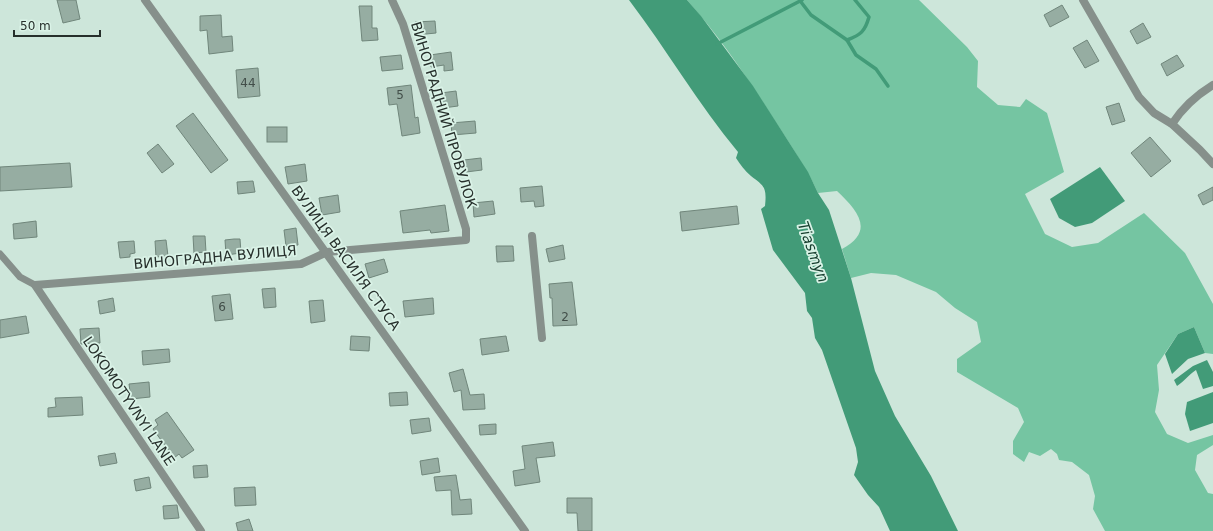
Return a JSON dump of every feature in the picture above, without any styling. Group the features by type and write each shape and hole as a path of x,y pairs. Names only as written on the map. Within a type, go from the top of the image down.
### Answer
{"street":[{"name":"ВУЛИЦЯ ВАСИЛЯ СТУСА","path":"145,0 327,252 525,531"},
{"name":"ВИНОГРАДНИЙ ПРОВУЛОК","path":"392,0 405,32 466,229 466,240"},
{"path":"1084,0 1139,97 1154,113 1172,124 1213,164"},
{"path":"1172,124 1182,109 1197,95 1213,85"},
{"path":"532,236 542,338"},
{"name":"ВИНОГРАДНА ВУЛИЦЯ","path":"35,285 301,264 327,252 466,240"},
{"name":"LOKOMOTYVNYI LANE","path":"35,285 201,531"}],"lane":[{"path":"0,254 20,277 35,285"}],"shaded area":[{"path":"687,0 919,0 967,47 978,61 977,87 998,105 1020,107 1026,99 1047,113 1064,172 1025,194 1045,234 1072,247 1098,243 1144,213 1185,253 1213,304 1213,354 1205,353 1194,327 1178,334 1157,365 1159,390 1155,412 1167,434 1188,443 1213,435 1213,445 1197,455 1195,470 1208,493 1213,494 1213,531 1105,531 1093,509 1095,496 1089,475 1072,462 1059,460 1057,454 1051,449 1040,456 1029,452 1024,462 1013,454 1013,441 1024,422 1018,408 957,372 957,359 981,342 977,322 955,308 936,292 896,275 871,273 851,278 842,249 852,242 858,235 861,228 860,220 856,213 837,191 818,193 797,155 743,72"}],"water":[{"name":"Tiasmyn","path":"629,0 687,0 701,16 753,86 808,172 818,193 829,210 851,278 875,371 895,416 931,476 958,531 890,531 879,507 868,495 854,475 858,462 856,448 822,350 815,338 812,318 807,311 805,293 773,250 761,209 765,206 764,188 739,163 736,158 738,152 709,115"},
{"path":"1100,167 1125,201 1092,223 1075,227 1059,218 1050,199"},
{"path":"1194,327 1205,353 1188,359 1172,374 1165,354 1178,334"},
{"path":"1207,360 1213,372 1213,386 1203,389 1196,370 1177,386 1174,380 1193,366"},
{"path":"1213,392 1213,423 1190,431 1185,414 1187,402"}],"building":[{"path":"57,0 76,0 80,19 63,23"},
{"path":"1062,5 1069,17 1050,27 1044,15"},
{"path":"359,6 372,6 372,28 377,28 378,40 362,41"},
{"path":"221,15 222,37 232,36 233,51 209,54 207,30 200,31 200,16"},
{"path":"435,21 436,33 416,35 415,22"},
{"path":"1143,23 1151,37 1137,44 1130,31"},
{"path":"1087,40 1099,61 1085,68 1073,48"},
{"path":"451,52 453,70 444,71 444,65 431,67 430,55"},
{"path":"401,55 403,69 382,71 380,57"},
{"path":"1177,55 1184,66 1167,76 1161,64"},
{"path":"258,68 260,96 238,98 236,70"},
{"path":"411,85 415,118 418,117 420,133 402,136 397,104 389,105 387,88"},
{"path":"456,91 458,106 443,108 441,93"},
{"path":"1119,103 1125,121 1112,125 1106,107"},
{"path":"193,113 228,160 211,173 176,126"},
{"path":"475,121 476,133 452,135 451,123"},
{"path":"267,127 287,127 287,142 267,142"},
{"path":"1150,137 1171,161 1151,177 1131,153"},
{"path":"158,144 174,164 162,173 147,153"},
{"path":"481,158 482,170 466,172 464,160"},
{"path":"70,163 72,187 0,191 0,167"},
{"path":"305,164 307,181 288,184 285,167"},
{"path":"253,181 255,192 238,194 237,182"},
{"path":"542,186 544,206 535,207 534,201 521,202 520,188"},
{"path":"1213,187 1213,200 1203,205 1198,195"},
{"path":"338,195 340,212 322,215 319,198"},
{"path":"493,201 495,214 474,217 473,203"},
{"path":"445,205 449,231 431,233 430,230 403,233 400,211"},
{"path":"737,206 739,224 682,231 680,212"},
{"path":"36,221 37,237 14,239 13,224"},
{"path":"296,228 298,245 286,246 284,230"},
{"path":"193,236 205,236 206,252 194,253"},
{"path":"240,239 241,253 226,255 225,240"},
{"path":"166,240 168,256 156,257 155,241"},
{"path":"134,241 135,253 130,254 130,257 120,258 118,242"},
{"path":"563,245 565,259 549,262 546,249"},
{"path":"496,246 513,246 514,261 497,262"},
{"path":"384,259 388,272 369,278 365,264"},
{"path":"572,282 577,325 553,326 552,298 550,298 549,284"},
{"path":"275,288 276,307 264,308 262,289"},
{"path":"230,294 233,319 215,321 212,296"},
{"path":"113,298 115,311 100,314 98,301"},
{"path":"433,298 434,314 405,317 403,301"},
{"path":"323,300 325,321 311,323 309,301"},
{"path":"26,316 29,333 0,338 0,320"},
{"path":"99,328 100,343 81,344 80,329"},
{"path":"351,336 370,337 369,351 350,350"},
{"path":"506,336 509,351 482,355 480,339"},
{"path":"169,349 170,362 143,365 142,351"},
{"path":"463,369 470,395 484,394 485,409 463,410 461,390 454,392 449,373"},
{"path":"149,382 150,397 131,399 129,384"},
{"path":"407,392 408,405 390,406 389,393"},
{"path":"82,397 83,415 48,417 48,408 56,407 55,398"},
{"path":"167,412 194,450 182,458 179,454 174,458 153,429 158,425 155,420"},
{"path":"429,418 431,431 412,434 410,420"},
{"path":"496,424 496,434 480,435 479,425"},
{"path":"553,442 555,456 536,458 540,482 515,486 513,471 525,469 522,446"},
{"path":"115,453 117,463 100,466 98,456"},
{"path":"438,458 440,472 422,475 420,461"},
{"path":"207,465 208,477 194,478 193,466"},
{"path":"456,475 460,500 471,499 472,514 452,515 451,490 436,491 434,477"},
{"path":"149,477 151,488 136,491 134,480"},
{"path":"255,487 256,505 235,506 234,488"},
{"path":"567,498 592,498 592,531 578,531 577,513 567,513"},
{"path":"177,505 179,518 164,519 163,506"},
{"path":"249,519 253,531 238,531 236,523"}],"waterway":[{"path":"717,44 802,0"},
{"path":"801,2 811,15 847,40 862,32 869,17 855,0"},
{"path":"847,40 856,55 876,69 888,86"}]}
